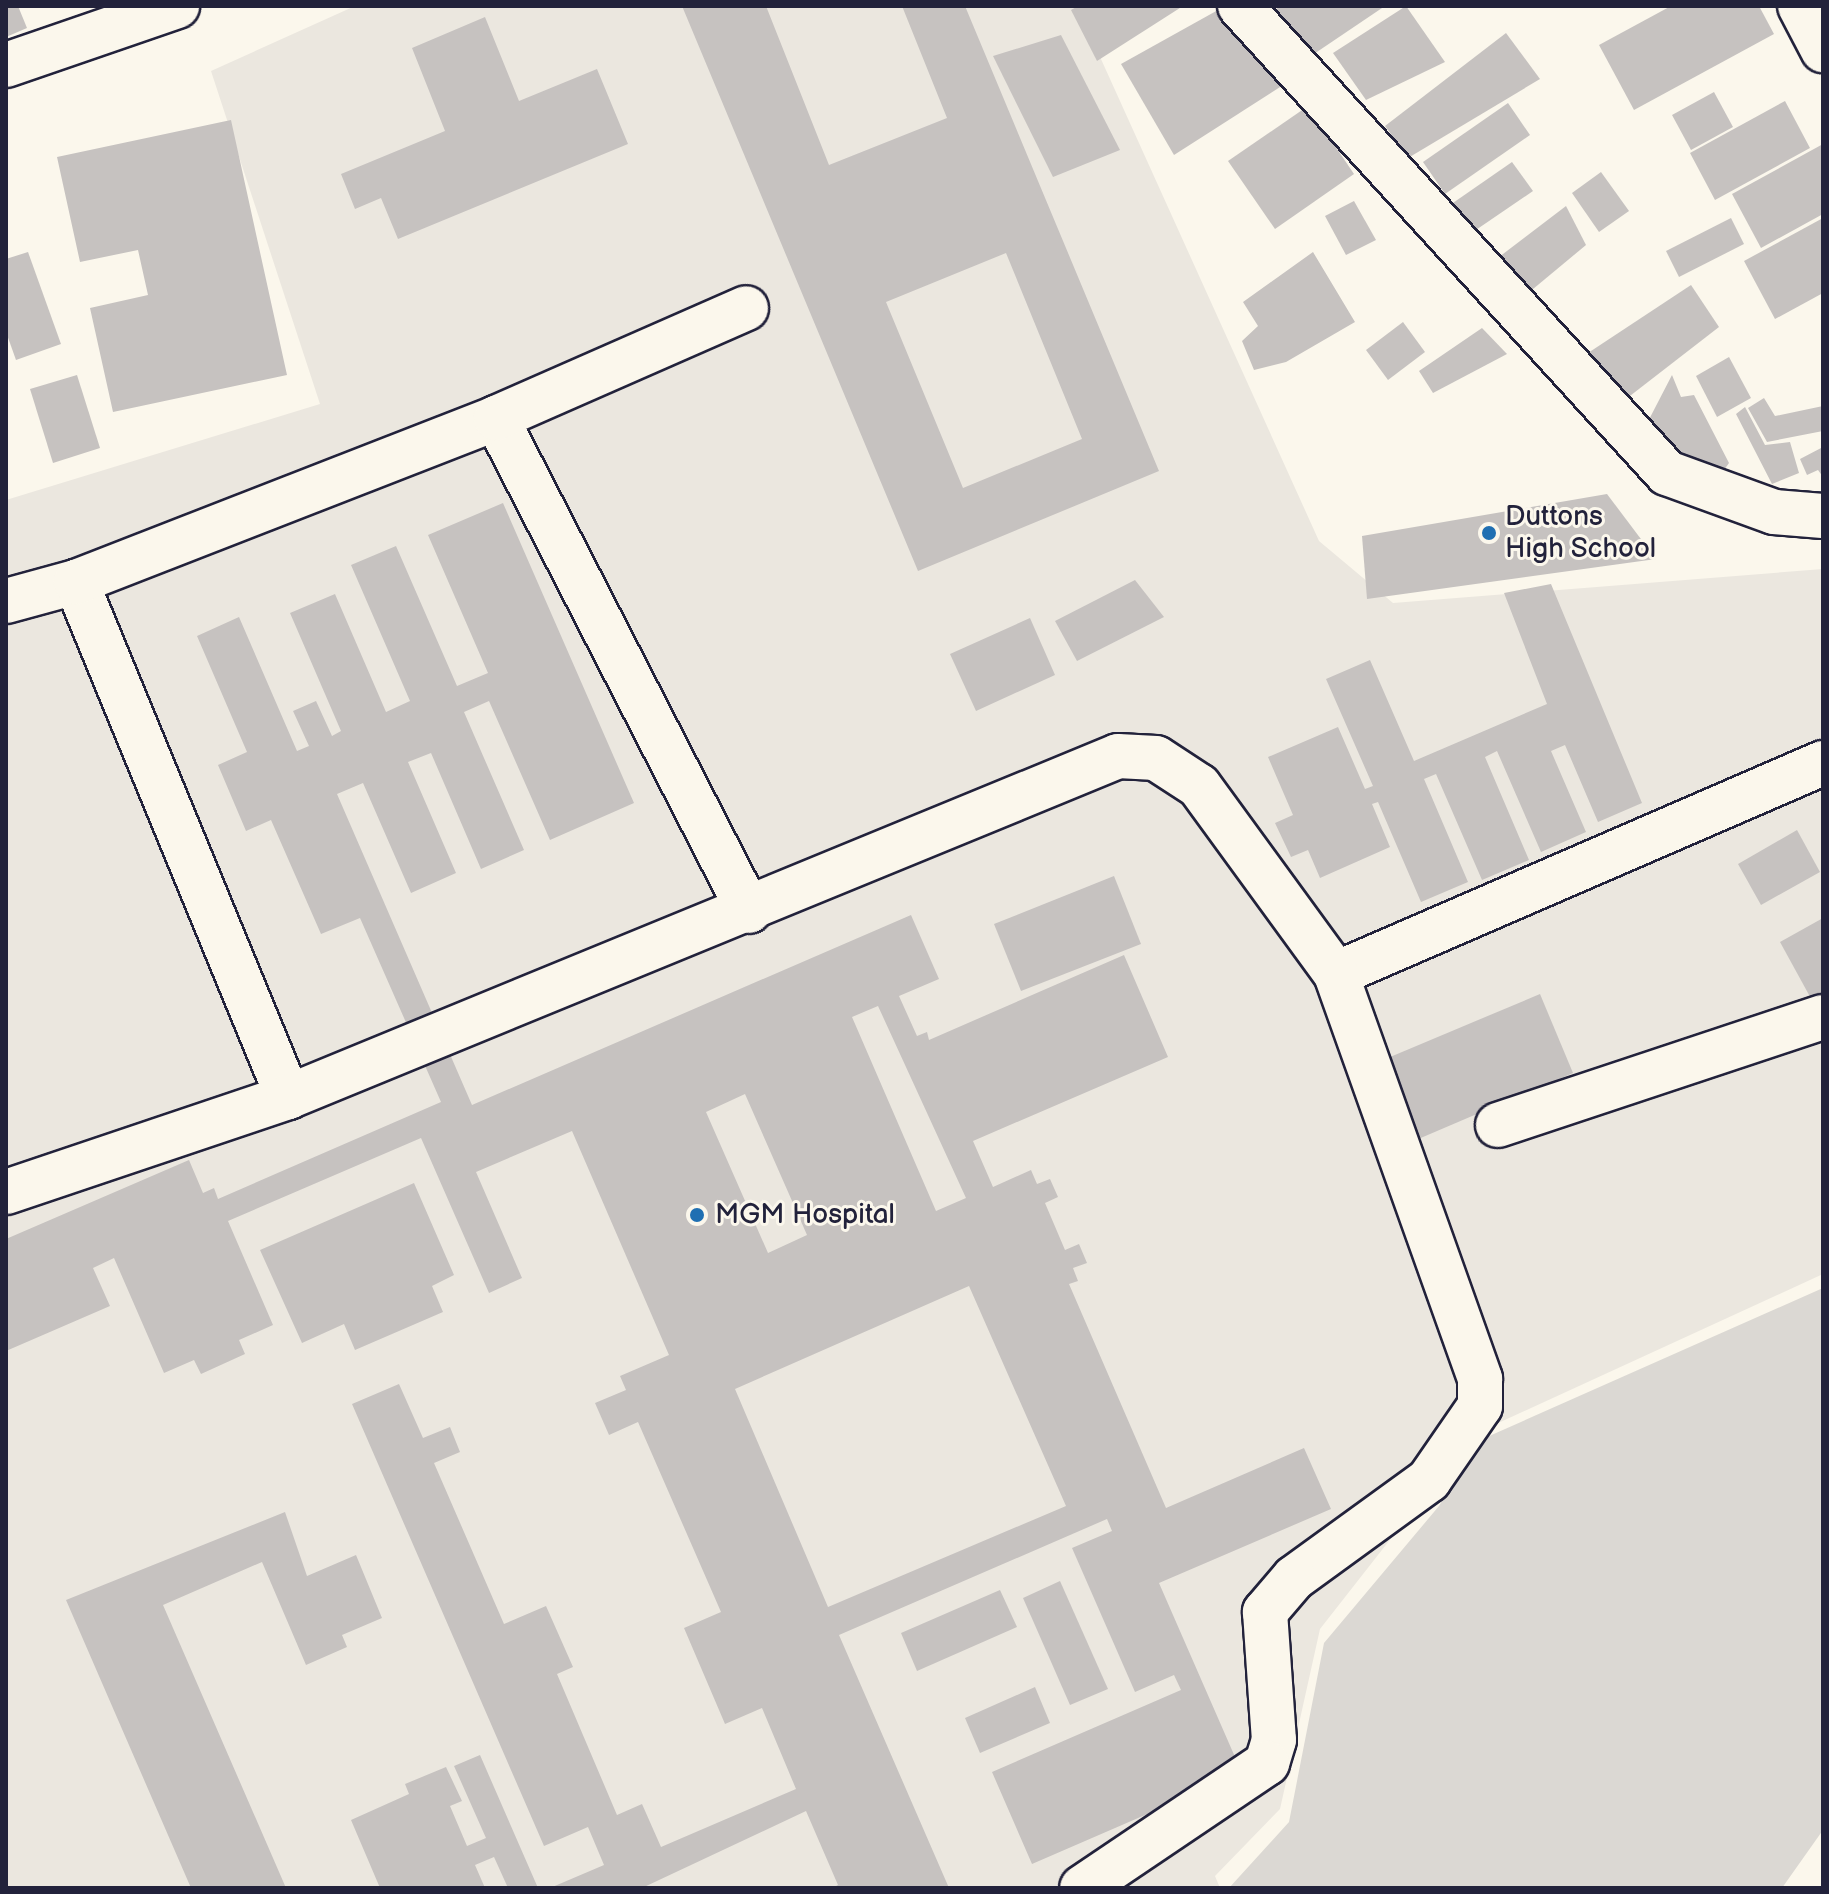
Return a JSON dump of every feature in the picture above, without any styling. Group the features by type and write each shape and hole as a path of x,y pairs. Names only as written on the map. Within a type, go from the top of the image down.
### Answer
{"street":[{"path":"6,65 177,6"},
{"path":"1240,6 1667,473 1774,512 1823,516"},
{"path":"1800,6 1823,50"},
{"path":"6,601 76,582 496,418 746,308"},
{"path":"496,418 749,911"},
{"path":"76,582 288,1097"},
{"path":"6,1192 288,1097 749,911 1118,756 1156,758 1199,786 1336,974 1480,1379 1480,1406 1429,1480 1294,1578 1265,1612 1274,1740 1267,1763 1082,1888"},
{"path":"1336,974 1823,763"},
{"path":"1498,1125 1823,1017"}],"shaded area":[{"path":"355,6 1077,6 1319,541 1393,603 1823,569 1823,1274 1472,1435 1320,1629 1280,1809 1215,1876 1220,1888 6,1888 6,500 320,404 211,71"},
{"path":"1823,1288 1823,1830 1782,1888 1229,1888 1289,1822 1324,1643 1439,1506 1478,1441"}],"building":[{"path":"6,6 18,6 27,28 6,37"},
{"path":"682,6 766,6 829,165 947,118 902,6 965,6 1159,471 918,571","holes":["1006,253 1082,439 963,488 886,302"]},
{"path":"1078,6 1183,6 1097,61 1071,10"},
{"path":"1280,6 1385,6 1305,60 1274,11"},
{"path":"1406,6 1445,62 1366,100 1333,53"},
{"path":"1671,6 1759,6 1774,34 1634,110 1599,45"},
{"path":"1218,10 1291,80 1174,155 1121,64"},
{"path":"485,17 519,101 597,69 628,144 398,239 381,198 355,209 341,174 445,131 412,48"},
{"path":"1506,33 1540,79 1408,158 1385,126"},
{"path":"1061,35 1120,150 1053,177 993,56"},
{"path":"1714,92 1733,127 1691,150 1672,115"},
{"path":"1785,101 1810,148 1715,200 1690,153"},
{"path":"1508,103 1530,135 1445,194 1423,162"},
{"path":"1308,106 1354,174 1275,229 1228,161"},
{"path":"231,120 287,375 113,412 90,308 148,295 138,250 80,262 57,157"},
{"path":"1823,144 1823,214 1761,248 1732,194"},
{"path":"1512,162 1533,191 1470,234 1450,205"},
{"path":"1601,172 1629,211 1599,232 1572,193"},
{"path":"1354,201 1376,240 1346,255 1325,216"},
{"path":"1566,206 1586,245 1509,309 1482,270"},
{"path":"1731,218 1744,244 1679,277 1666,251"},
{"path":"1823,218 1823,293 1775,319 1744,261"},
{"path":"28,252 61,344 16,360 6,332 6,259"},
{"path":"1313,252 1355,322 1286,362 1254,370 1242,341 1258,326 1243,302"},
{"path":"1691,285 1719,327 1626,399 1588,353"},
{"path":"1403,322 1425,352 1388,380 1366,350"},
{"path":"1482,328 1507,354 1433,393 1419,371"},
{"path":"1729,357 1751,398 1717,417 1696,376"},
{"path":"77,375 100,448 53,463 30,389"},
{"path":"1672,375 1681,397 1694,395 1729,463 1714,484 1642,433"},
{"path":"1764,398 1775,416 1823,406 1823,431 1767,442 1748,408"},
{"path":"1745,407 1765,445 1790,442 1799,473 1772,484 1736,414"},
{"path":"1823,447 1823,477 1818,470 1807,475 1800,459"},
{"path":"1607,494 1656,559 1367,599 1362,536"},
{"path":"503,503 634,803 550,840 489,701 464,712 524,850 481,869 431,753 408,762 456,873 411,893 363,783 337,794 472,1105 911,915 939,979 899,996 917,1036 927,1032 929,1040 1124,955 1168,1057 973,1141 993,1187 1031,1170 1037,1184 1050,1179 1058,1197 1045,1203 1065,1250 1079,1244 1087,1263 1073,1268 1078,1281 1069,1284 1166,1508 1304,1448 1331,1509 1159,1583 1242,1773 1032,1864 992,1772 1181,1690 1174,1675 1135,1692 1072,1548 1112,1531 1107,1519 839,1635 949,1888 832,1888 838,1885 806,1811 642,1888 550,1888 604,1865 588,1827 544,1846 352,1404 399,1384 423,1438 450,1427 460,1452 434,1463 504,1624 546,1606 573,1667 557,1674 617,1815 642,1804 661,1847 796,1789 762,1708 725,1724 684,1628 721,1612 638,1422 609,1435 595,1403 626,1390 620,1376 669,1355 572,1131 476,1172 522,1278 489,1293 421,1138 228,1221 273,1325 239,1340 245,1354 201,1374 194,1360 164,1373 114,1258 93,1268 110,1306 6,1351 6,1239 189,1160 203,1193 214,1188 218,1199 441,1102 360,918 321,934 271,820 246,831 218,765 247,752 197,636 239,617 297,751 309,746 293,711 316,701 332,736 341,731 290,613 335,594 386,712 410,701 351,565 396,546 457,686 488,673 428,535","holes":["878,1006 966,1198 936,1211 852,1017","745,1094 807,1235 768,1253 706,1112","969,1286 1066,1506 828,1607 735,1389"]},
{"path":"1135,580 1164,617 1077,661 1055,621"},
{"path":"1551,584 1642,803 1598,822 1565,745 1551,751 1586,832 1541,852 1497,751 1485,757 1529,860 1482,880 1436,774 1424,779 1468,882 1421,902 1378,802 1372,804 1390,847 1320,878 1308,850 1291,857 1275,823 1293,815 1268,757 1338,727 1365,789 1373,786 1326,679 1370,660 1414,761 1547,704 1504,593"},
{"path":"1030,618 1055,675 976,711 950,654"},
{"path":"1797,830 1820,872 1761,905 1738,864"},
{"path":"1114,876 1141,944 1021,991 994,924"},
{"path":"1823,918 1823,999 1814,1004 1780,942"},
{"path":"1540,994 1573,1073 1416,1140 1383,1060"},
{"path":"414,1183 454,1275 432,1286 443,1312 355,1350 344,1324 302,1343 260,1250"},
{"path":"285,1512 307,1576 356,1555 382,1618 342,1635 347,1647 306,1665 262,1562 163,1605 286,1888 191,1888 66,1600"},
{"path":"1060,1581 1108,1689 1070,1705 1023,1598"},
{"path":"1000,1590 1017,1627 917,1671 901,1633"},
{"path":"1035,1687 1050,1723 980,1753 965,1718"},
{"path":"480,1755 538,1888 508,1888 494,1857 475,1865 485,1888 380,1888 351,1820 409,1794 405,1784 446,1767 462,1801 450,1806 467,1846 486,1838 454,1766"}],"place":[{"name":"Duttons High School","path":"1489,533"},
{"name":"MGM Hospital","path":"697,1215"}]}
